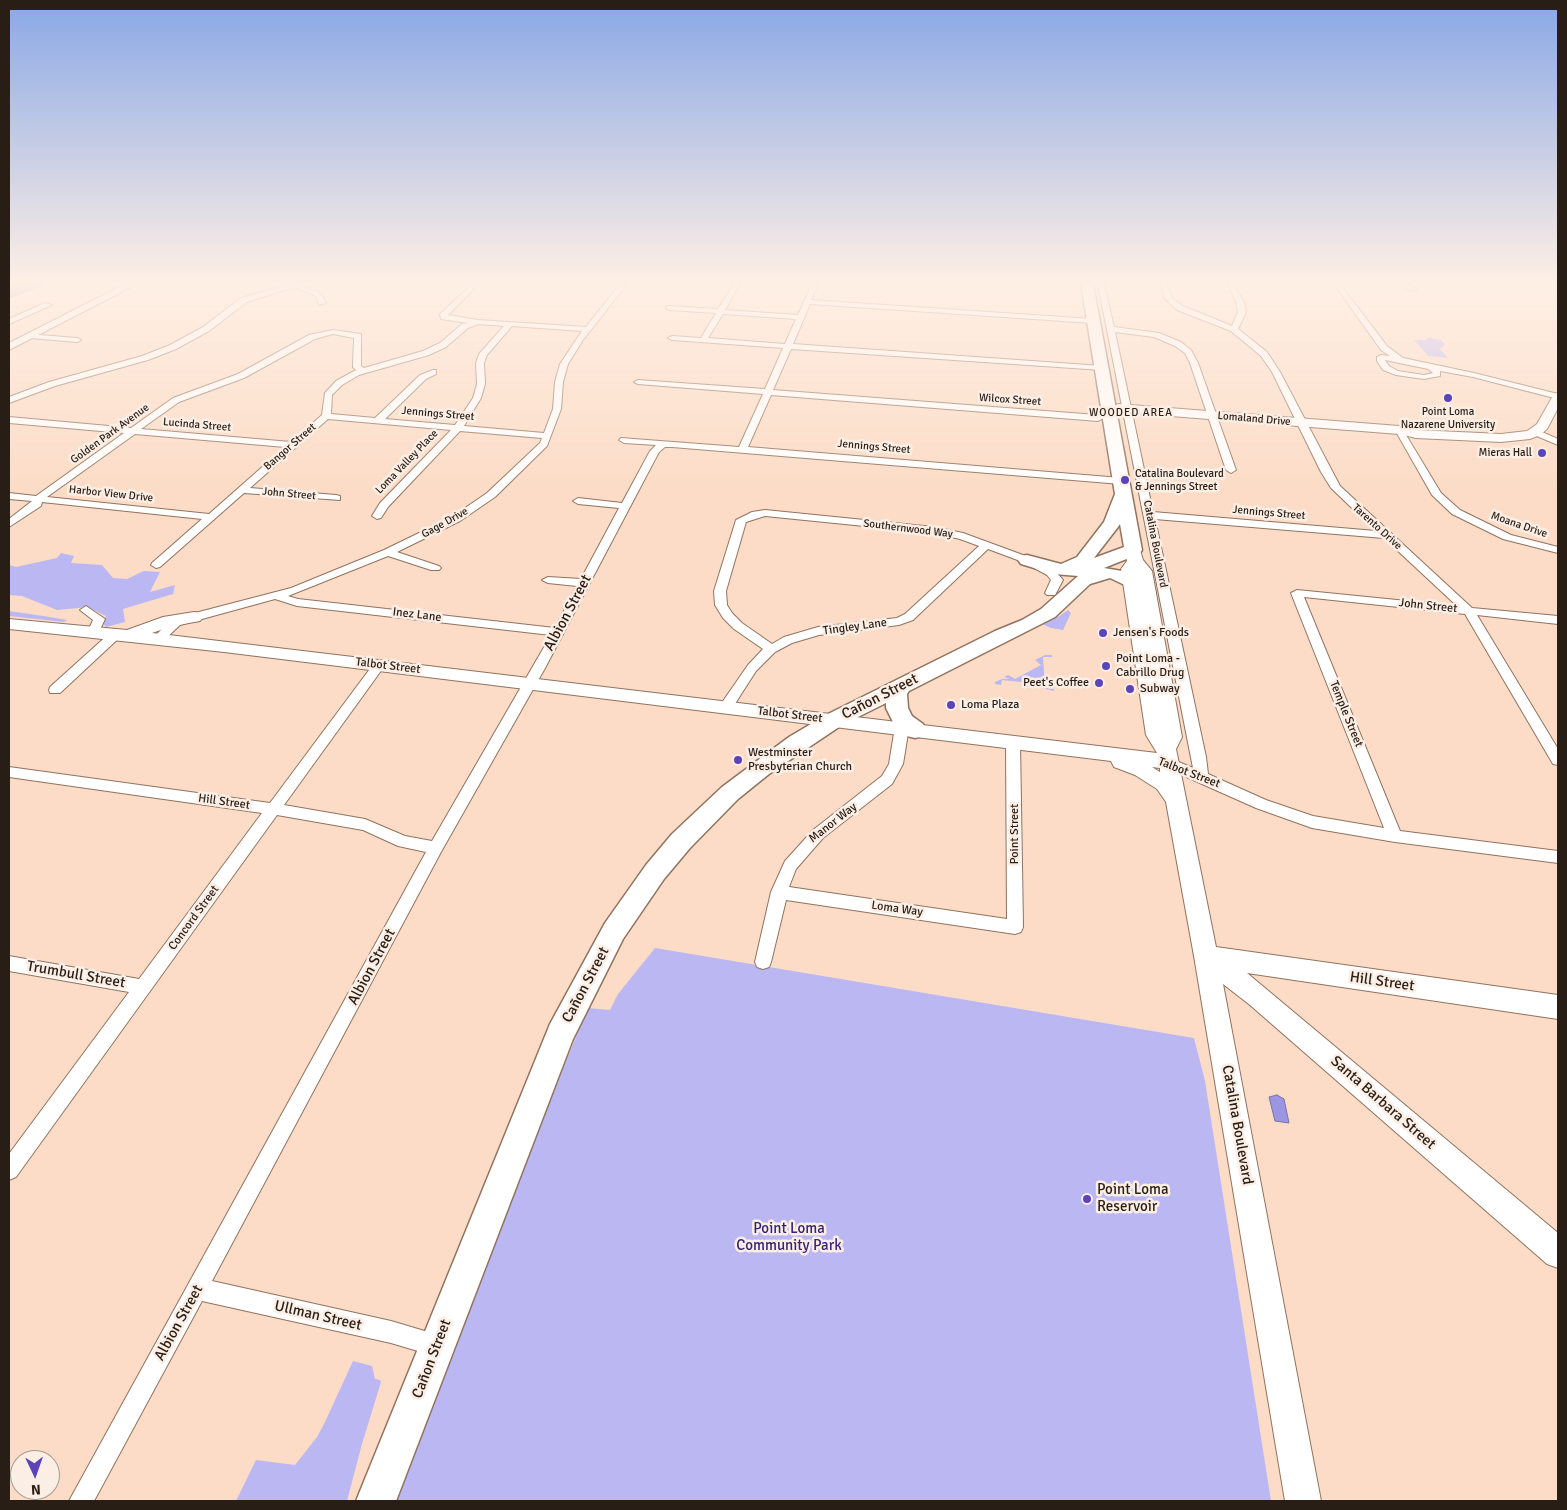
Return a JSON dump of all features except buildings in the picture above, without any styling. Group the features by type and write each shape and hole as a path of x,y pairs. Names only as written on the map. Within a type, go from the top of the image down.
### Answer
{"main road":[{"name":"Catalina Boulevard","path":"1099,354 1134,555 1144,570 1172,737 1167,756"},
{"path":"1536,432 1542,426 1558,397"},
{"name":"Lomaland Drive","path":"1110,412 1118,408 1399,430 1414,434 1446,436 1463,435 1500,438 1530,435 1536,432"},
{"name":"Cañon Street","path":"1002,635 1017,619 1071,576 1112,523 1122,488"},
{"name":"Catalina Boulevard","path":"1134,555 1130,569 1131,582 1156,734 1167,756 1206,956 1303,1501"},
{"name":"Cañon Street","path":"376,1501 560,1034 592,970 619,924 655,872 681,841 730,793 760,768 834,720 1002,635 1029,624 1048,612 1085,580 1100,562 1134,555"},
{"path":"1027,560 1060,570 1071,568 1084,560"},
{"path":"1085,580 1100,574 1110,573 1122,576 1131,582"},
{"path":"119,635 169,621 194,617"},
{"path":"182,641 179,634 180,628 194,617"},
{"name":"Talbot Street","path":"9,624 158,638 834,720 907,726 1013,742 1147,758 1167,756"},
{"path":"901,687 897,690 895,697 897,708 907,726"},
{"path":"1086,750 1149,774 1164,784 1176,800"},
{"name":"Hill Street","path":"1206,956 1558,1007"},
{"name":"Santa Barbara Street","path":"1206,956 1259,996 1558,1253"}],"street":[{"path":"9,400 52,384 154,354"},
{"name":"Golden Park Avenue","path":"38,499 176,400 241,376 280,354"},
{"name":"Golden Park Avenue","path":"357,354 357,367 362,371"},
{"name":"Bangor Street","path":"156,565 326,416 331,390 339,383 362,371 417,354"},
{"name":"Loma Valley Place","path":"377,516 384,505 458,428 477,398 481,384 480,363 483,354"},
{"name":"Gage Drive","path":"158,638 176,622 277,596 330,577 388,552 456,519 491,495 538,451 548,436 557,409 559,382 564,364 571,354"},
{"path":"743,449 784,354"},
{"path":"909,354 1102,368"},
{"name":"Catalina Boulevard","path":"1116,354 1199,757 1201,776"},
{"path":"1189,354 1230,470"},
{"name":"Tarento Drive","path":"1264,354 1336,488 1469,610 1558,760"},
{"path":"1393,354 1400,360"},
{"path":"1433,371 1424,376 1396,373 1386,368 1381,361 1381,357 1400,360 1433,371 1514,386 1558,397"},
{"path":"377,421 423,377 433,372"},
{"name":"Wilcox Street","path":"638,382 1098,418 1110,412"},
{"name":"Jennings Street","path":"326,416 548,436"},
{"name":"Lucinda Street","path":"9,420 293,445"},
{"name":"Moana Drive","path":"1399,430 1437,495 1456,512 1507,537 1558,550"},
{"path":"1536,432 1558,442"},
{"name":"Jennings Street","path":"624,440 743,449 1122,488"},
{"name":"Albion Street","path":"81,1501 198,1289 436,848 530,683 656,450 662,445 672,444"},
{"name":"John Street","path":"242,490 336,498"},
{"name":"Harbor View Drive","path":"9,496 212,517"},
{"path":"9,524 37,504 38,499"},
{"path":"578,502 625,506"},
{"path":"765,513 747,516 741,520 720,592 721,605 738,626 771,649"},
{"name":"Southernwood Way","path":"765,513 934,530 963,536 1027,560 1054,576 1057,580 1051,593"},
{"name":"Jennings Street","path":"1149,515 1386,535"},
{"name":"Tingley Lane","path":"726,707 752,668 771,649 788,640 818,632 899,621 909,617 987,544"},
{"path":"388,552 435,568"},
{"path":"548,580 584,583"},
{"name":"John Street","path":"1297,593 1558,620"},
{"name":"Temple Street","path":"1297,593 1395,836"},
{"name":"Inez Lane","path":"277,596 296,602 557,632"},
{"path":"86,610 99,619 93,633"},
{"path":"55,690 119,635"},
{"name":"Concord Street","path":"9,1170 379,665"},
{"name":"Manor Way","path":"763,962 779,892 790,865 808,843 888,780 896,764 907,726"},
{"name":"Point Street","path":"1013,742 1015,927"},
{"name":"Talbot Street","path":"1167,756 1201,776 1261,804 1312,822 1395,836 1558,857"},
{"name":"Hill Street","path":"9,772 272,809 365,826 403,842 436,848"},
{"name":"Loma Way","path":"779,892 1015,927"},
{"name":"Trumbull Street","path":"9,963 143,987"},
{"name":"Ullman Street","path":"198,1289 391,1332 438,1346"}],"green space":[{"path":"1427,354 1445,354 1448,358"},
{"path":"61,553 74,556 71,563 102,565 113,578 127,579 144,571 160,572 150,592 175,585 173,594 123,609 125,622 106,627 103,623 106,616 88,607 57,610 22,596 9,595 9,565 16,567 57,558"},
{"path":"1068,610 1071,613 1063,630 1042,624 1056,616 1058,617"},
{"path":"9,611 67,620 64,622 9,616"},
{"path":"1045,655 1052,655 1052,657 1043,657 1045,688 1054,689 1054,691 1033,686 1032,689 1031,683 1002,680 1001,685 995,684 995,682 1002,679 1010,679 1004,677 1008,675 1015,679 1041,665 1035,660"},
{"name":"Point Loma Community Park","path":"655,948 1194,1038 1205,1081 1271,1501 395,1501 539,1127 588,1008 610,1010 618,994"},
{"path":"353,1361 372,1366 375,1379 381,1382 347,1501 236,1501 256,1460 295,1465 317,1437"}],"shaded area":[{"path":"1277,1095 1284,1099 1289,1123 1275,1121 1269,1097"}],"place":[{"name":"Point Loma Nazarene University","path":"1448,398"},
{"name":"Mieras Hall","path":"1542,453"},
{"name":"Catalina Boulevard & Jennings Street","path":"1125,480"},
{"name":"Jensen's Foods","path":"1103,633"},
{"name":"Point Loma - Cabrillo Drug","path":"1106,666"},
{"name":"Peet's Coffee","path":"1099,683"},
{"name":"Subway","path":"1130,689"},
{"name":"Loma Plaza","path":"951,705"},
{"name":"Westminster Presbyterian Church","path":"738,760"},
{"name":"Point Loma Reservoir","path":"1087,1199"}],"district":[{"name":"WOODED AREA","path":"1131,413"}]}
